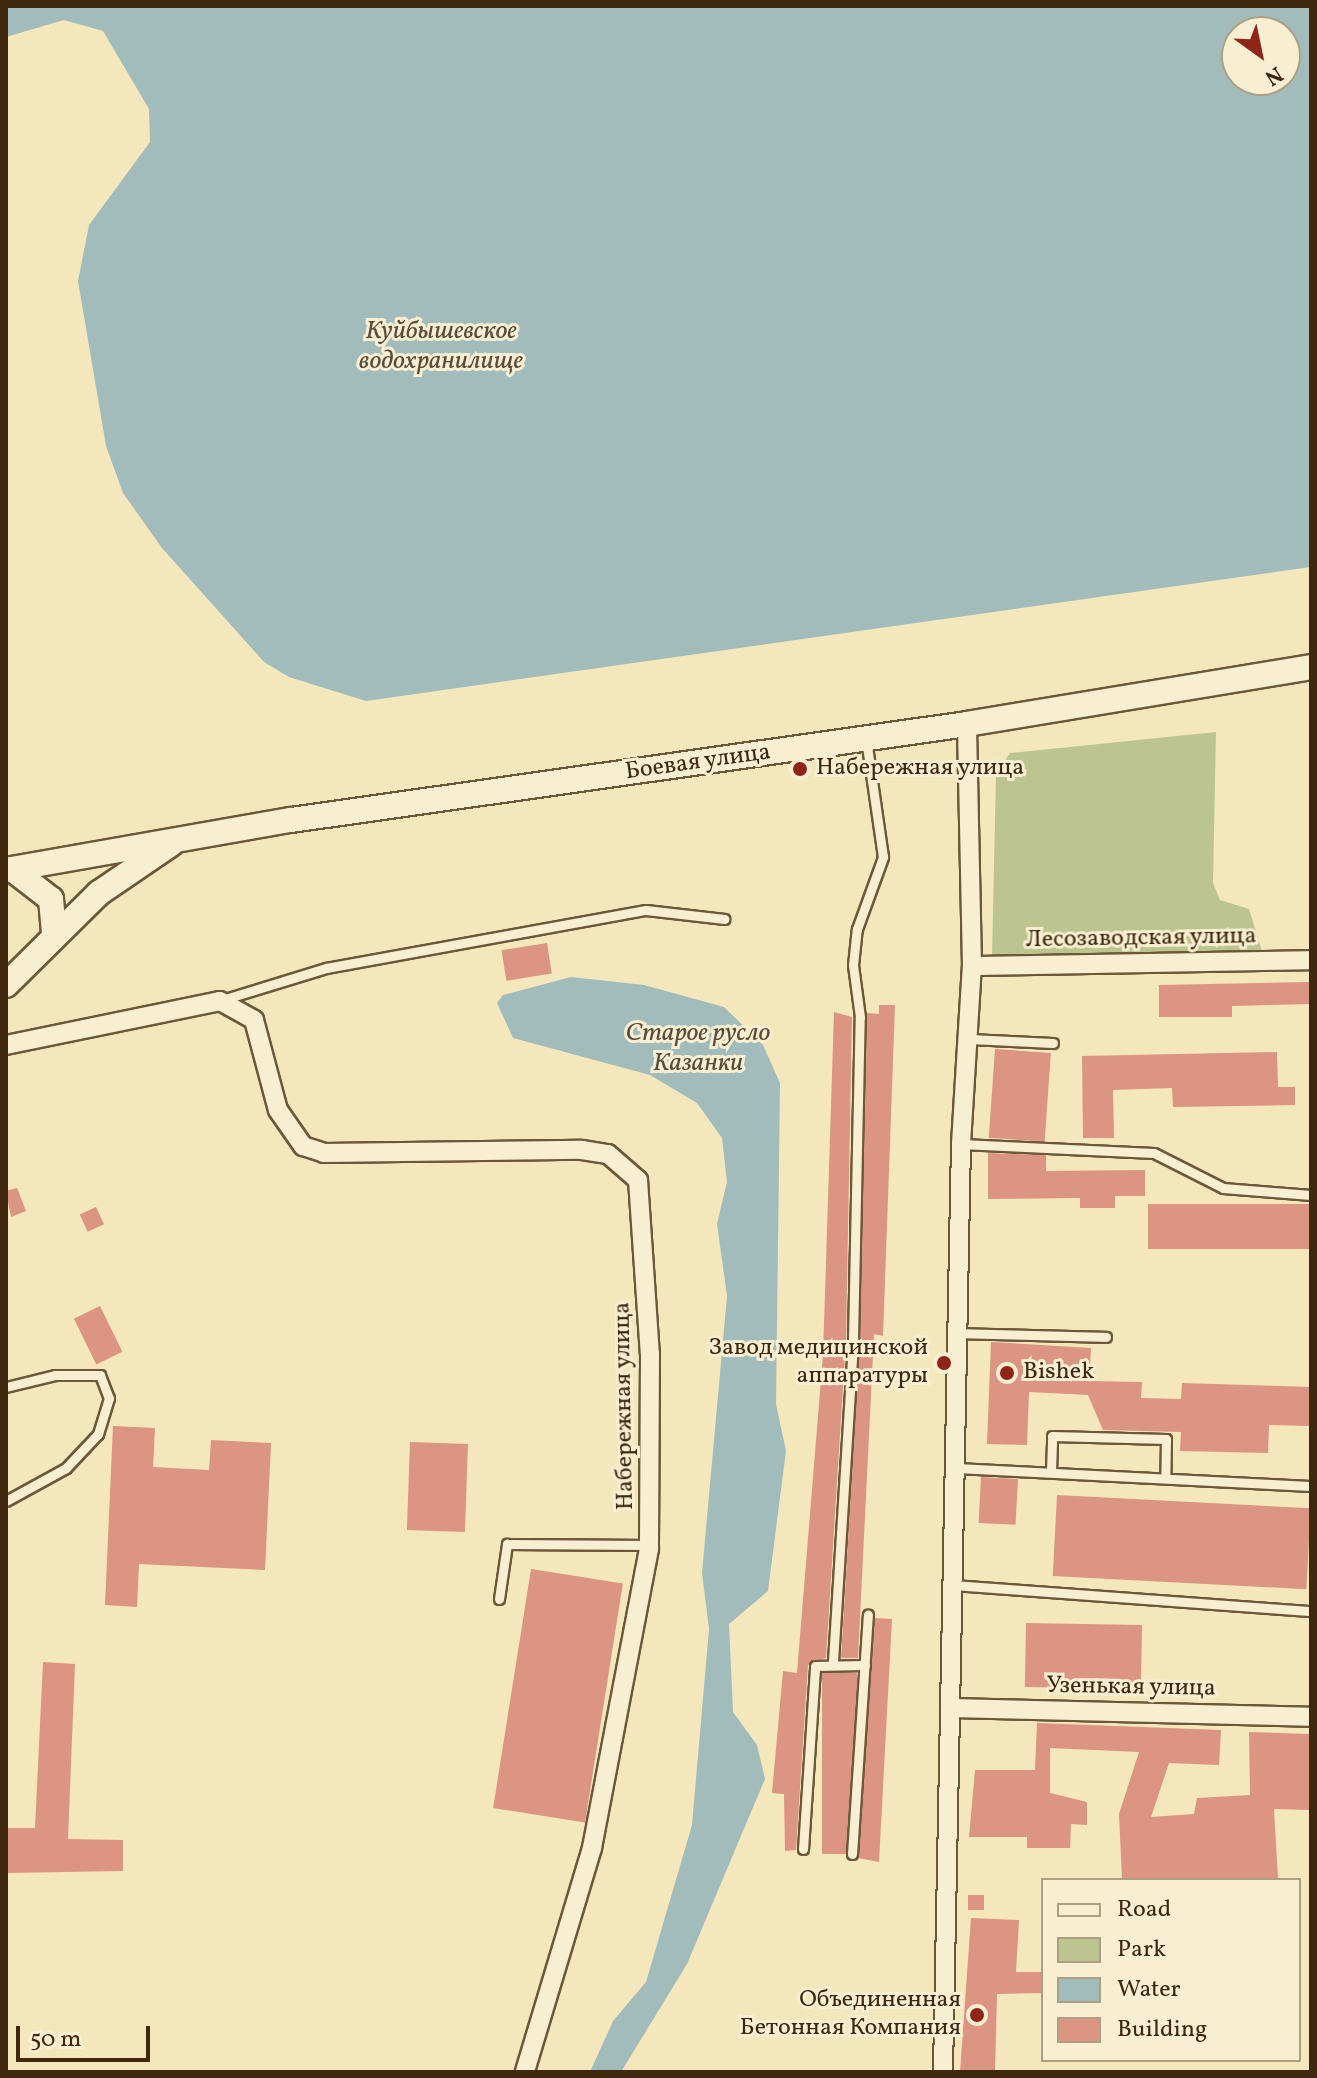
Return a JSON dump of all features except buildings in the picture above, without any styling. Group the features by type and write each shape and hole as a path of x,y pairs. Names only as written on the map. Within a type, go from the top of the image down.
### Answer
{"main road":[{"name":"Боевая улица","path":"9,869 180,838 967,724 1311,667"},
{"path":"6,985 99,893 180,838"},
{"path":"9,869 51,899 54,936"}],"street":[{"path":"943,2072 961,1144 972,966 967,724"},
{"name":"Лесозаводская улица","path":"972,966 1311,960"},
{"path":"6,1045 220,1001"},
{"name":"Набережная улица","path":"220,1001 254,1020 265,1038 278,1110 303,1146 324,1153 582,1150 608,1154 638,1180 650,1354 650,1545 592,1848 525,2072"},
{"name":"Узенькая улица","path":"950,1708 1311,1717"}],"lane":[{"path":"833,1661 853,1339 860,1017 853,965 857,929 883,857 866,739"},
{"path":"220,1001 326,968 646,910 724,919"},
{"path":"969,1039 1053,1043"},
{"path":"961,1144 1154,1153 1223,1188 1311,1195"},
{"path":"958,1333 1106,1337"},
{"path":"6,1387 55,1375 100,1375 109,1398 98,1434 66,1468 6,1501"},
{"path":"1051,1471 1052,1436 1166,1439 1165,1478"},
{"path":"956,1468 1311,1486"},
{"path":"499,1599 507,1544 650,1545"},
{"path":"954,1585 1311,1611"},
{"path":"852,1854 868,1615"},
{"path":"803,1849 815,1666 833,1661 865,1665"}],"green space":[{"path":"1216,732 1213,883 1220,900 1249,909 1262,951 992,957 996,774 1010,753"}],"water":[{"name":"Куйбышевское водохранилище","path":"6,6 1311,6 1311,567 366,701 289,677 264,662 162,548 123,493 106,446 78,281 89,225 150,142 149,109 103,31 64,20 6,37"},
{"name":"Старое русло Казанки","path":"571,977 644,985 724,1007 763,1045 780,1083 776,1404 786,1451 768,1591 729,1624 733,1712 757,1745 765,1779 687,1964 621,2072 590,2072 613,2021 646,1982 692,1825 709,1629 702,1573 727,1296 717,1224 727,1182 722,1138 697,1103 650,1075 513,1038 497,1003 503,995"}],"place":[{"name":"Набережная улица","path":"800,769"},
{"name":"Завод медицинской аппаратуры","path":"944,1363"},
{"name":"Bishek","path":"1007,1373"},
{"name":"Объединенная Бетонная Компания","path":"977,2015"}]}
